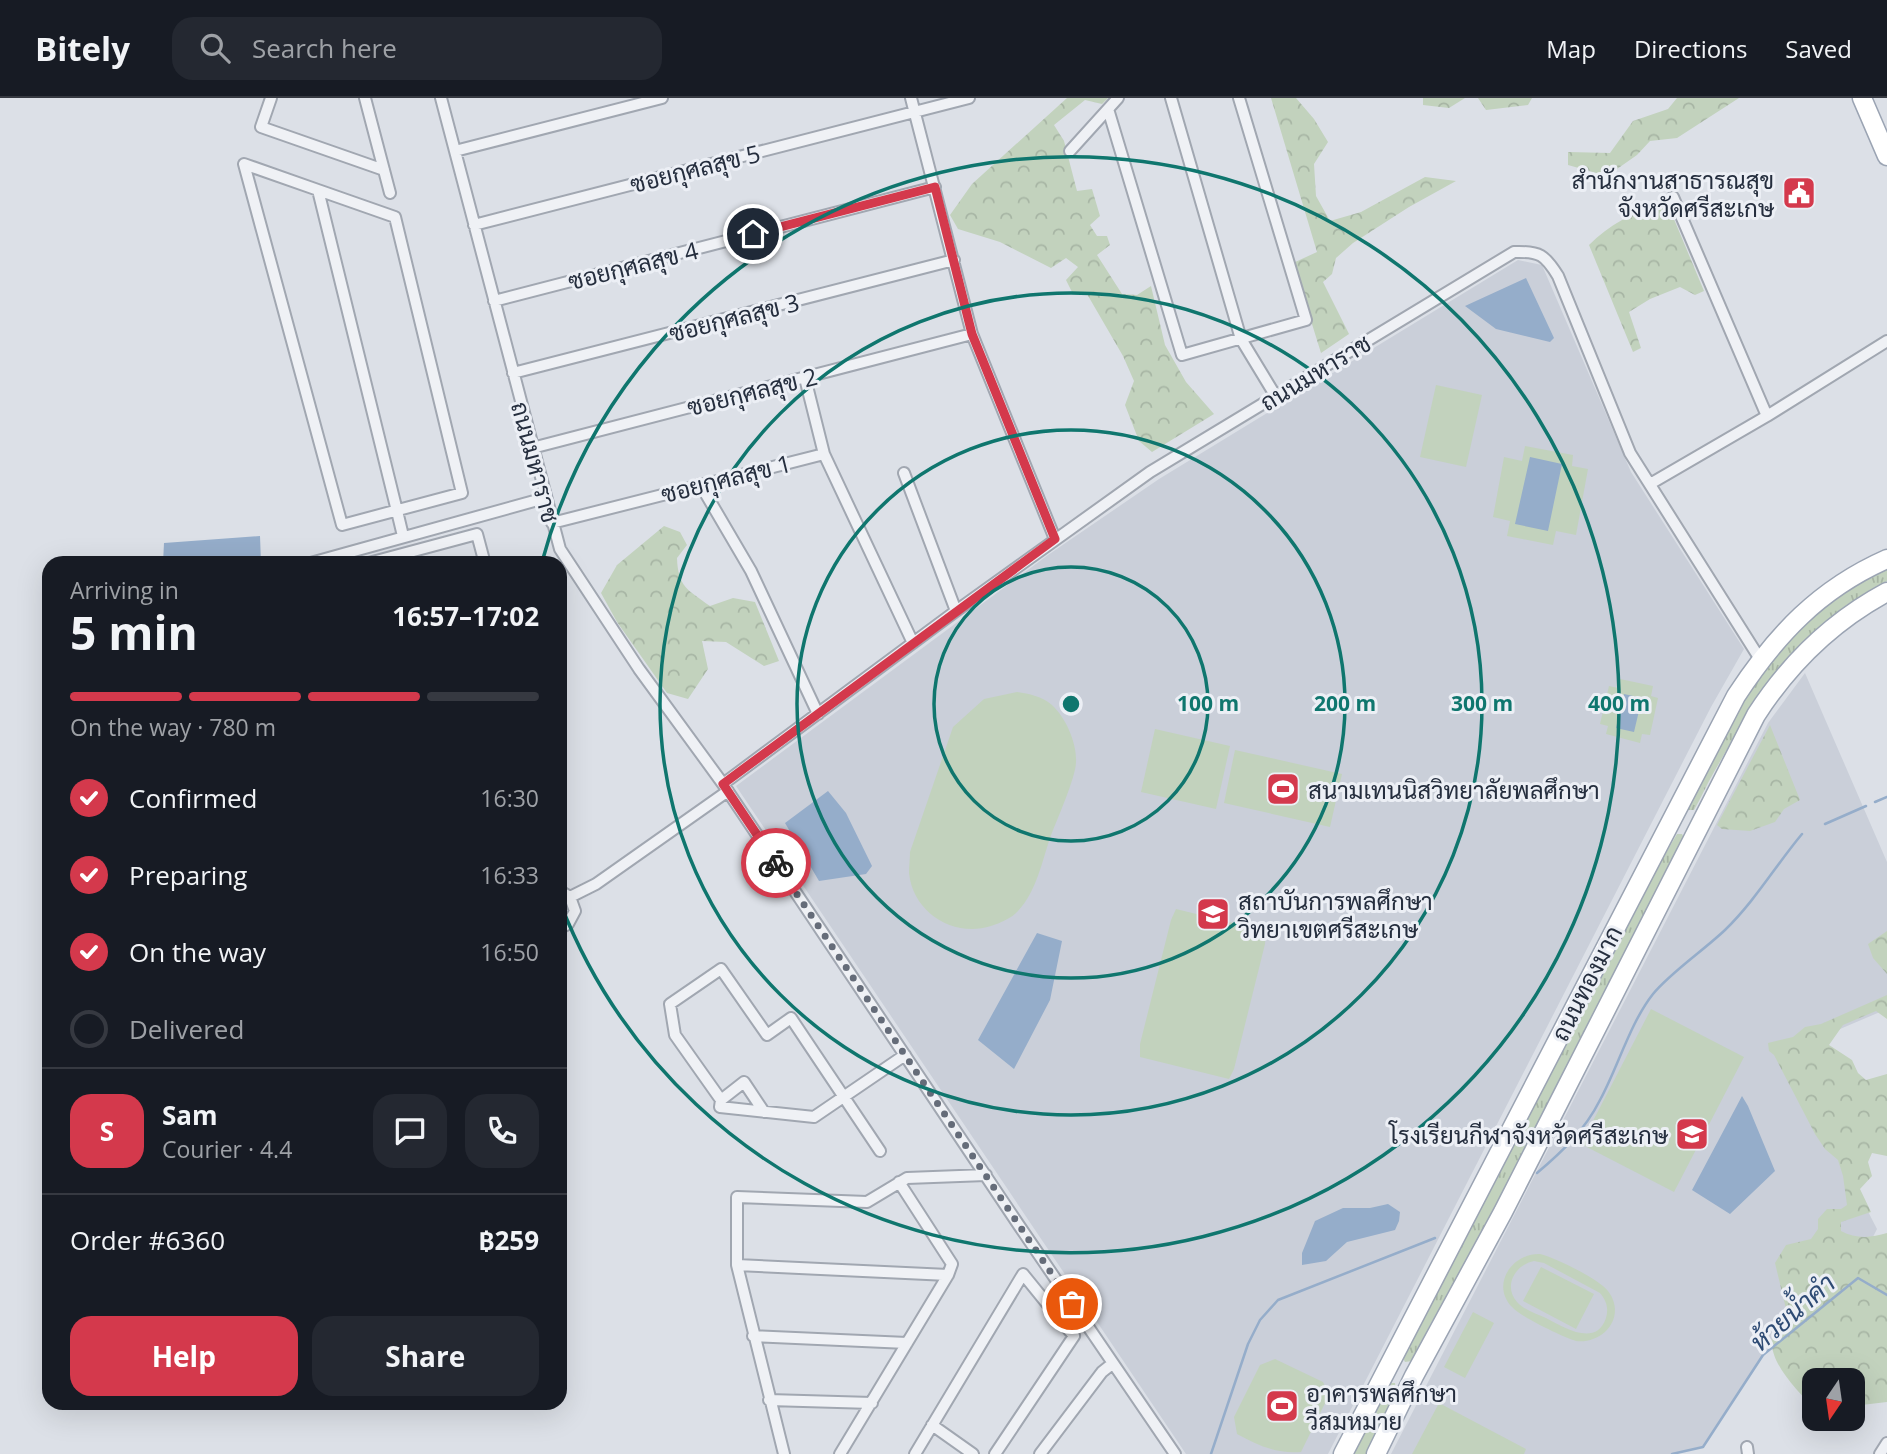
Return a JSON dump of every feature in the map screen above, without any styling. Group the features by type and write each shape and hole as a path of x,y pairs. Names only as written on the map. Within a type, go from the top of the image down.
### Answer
{"main road":[{"path":"1862,98 1887,156"},
{"name":"ถนนทองมาก","path":"1343,1454 1735,696 1760,659 1787,629 1824,596 1856,573 1887,559"},
{"name":"ถนนทองมาก","path":"1376,1454 1414,1377 1503,1212 1756,715 1775,686 1799,660 1838,624 1887,592"},
{"path":"1673,816 1697,828"},
{"path":"1390,1364 1414,1377"}],"street":[{"path":"271,98 261,127 384,170"},
{"path":"365,98 390,193"},
{"name":"ถนนมหาราช","path":"441,98 545,498 560,549 565,556"},
{"path":"455,151 663,98"},
{"path":"911,98 972,334 1055,539"},
{"name":"ซอยกุศลสุข 5","path":"474,225 969,98"},
{"path":"1070,151 1118,98"},
{"path":"1171,98 1241,339 1275,395"},
{"path":"1108,109 1182,355 1306,320 1239,98"},
{"path":"244,164 318,190 395,217 462,493 342,525 244,164"},
{"name":"ซอยกุศลสุข 4","path":"494,301 935,187"},
{"path":"318,190 403,536"},
{"path":"1673,197 1767,416"},
{"name":"ถนนมหาราช","path":"725,788 818,714 956,611 1150,472 1514,252 1533,251 1548,259 1558,276 1630,453 1760,659"},
{"name":"ซอยกุศลสุข 3","path":"513,373 954,260"},
{"name":"ซอยกุศลสุข 2","path":"532,448 972,334"},
{"path":"1650,484 1767,416 1887,341"},
{"name":"ซอยกุศลสุข 1","path":"552,523 824,454 805,378"},
{"path":"824,454 913,643"},
{"path":"904,473 956,611"},
{"path":"701,484 751,571 818,714"},
{"path":"334,556 545,498"},
{"path":"394,556 477,534 483,556"},
{"path":"415,550 417,556"},
{"name":"ถนนมหาราช","path":"567,560 639,668 725,788 1175,1454"},
{"path":"567,893 596,884 725,788"},
{"path":"567,897 575,911 573,919 567,924"},
{"path":"880,1151 844,1097 791,1018 767,1035 721,969 670,1004 675,1035 721,1100 720,1107 814,1117 844,1097 905,1055"},
{"path":"721,1100 744,1082 764,1112"},
{"path":"784,1454 737,1265 737,1197 867,1202 907,1178 985,1175"},
{"path":"840,1454 948,1275 952,1264 899,1182"},
{"path":"737,1265 948,1275"},
{"path":"915,1454 1023,1273 1049,1306 1072,1304"},
{"path":"995,1454 1074,1336 1061,1321 1072,1304"},
{"path":"753,1336 907,1343"},
{"path":"1040,1454 1102,1372 1112,1364"},
{"path":"769,1400 872,1403"},
{"path":"932,1425 973,1454"},
{"path":"1880,1454 1887,1443"}],"shaded area":[{"name":"สถาบันการพลศึกษา วิทยาเขตศรีสะเกษ","path":"1518,260 1542,265 1631,472 1744,649 1711,707 1328,1454 1186,1454 736,786 1048,555 1159,479"},
{"name":"โรงเรียนกีฬาจังหวัดศรีสะเกษ","path":"1805,673 1887,862 1887,1009 1786,1052 1877,1229 1856,1270 1765,1354 1703,1446 1676,1454 1391,1454 1768,723"}],"green space":[{"path":"1067,98 1108,98 1102,104 1085,100 1054,125 1064,141 1077,191 1092,189 1100,216 1090,225 1097,236 1107,236 1110,245 1097,255 1122,294 1137,295 1151,286 1165,345 1186,382 1214,414 1152,452 1139,441 1125,405 1134,381 1123,356 1087,294 1073,294 1066,280 1078,267 1066,258 1051,268 1000,242 958,229 950,215 972,184"},
{"path":"1271,98 1296,98 1314,119 1328,142 1314,164 1316,196 1330,221 1361,212 1425,177 1456,181 1409,207 1353,243 1336,258 1332,274 1323,282 1349,334 1321,353 1293,263 1317,252"},
{"path":"1423,98 1465,98 1449,108 1423,105"},
{"path":"1478,98 1532,98 1528,105 1486,110"},
{"path":"1677,98 1739,98 1677,138 1650,141 1637,155 1607,176 1568,165 1568,152 1610,153 1633,121 1668,109"},
{"path":"1661,204 1671,212 1704,291 1695,295 1680,287 1650,299 1629,312 1641,348 1633,352 1589,245 1622,220"},
{"path":"1436,385 1482,395 1466,467 1420,457"},
{"path":"1525,446 1573,455 1572,466 1588,469 1576,535 1556,531 1553,545 1507,536 1510,521 1493,517 1504,457 1522,461"},
{"path":"664,526 680,532 687,545 677,558 679,575 686,587 710,606 733,598 755,602 779,661 764,666 726,642 702,641 708,669 688,699 667,693 617,622 601,593 617,565"},
{"path":"1887,566 1887,581 1831,619 1787,663 1731,742 1694,810 1688,810 1686,806 1721,734 1748,688 1764,667 1820,610"},
{"path":"1620,679 1653,686 1651,696 1658,698 1650,735 1642,734 1640,743 1606,734 1608,726 1600,724 1609,686 1618,688"},
{"path":"1017,692 1044,699 1062,717 1075,747 1073,778 1034,886 1018,911 991,926 977,929 950,925 927,911 918,900 909,873 910,852 953,727 984,699"},
{"path":"1770,725 1800,800 1784,809 1775,822 1750,831 1722,829 1717,825"},
{"path":"1155,729 1230,746 1216,809 1141,792"},
{"name":"สนามเทนนิสวิทยาลัยพลศึกษา","path":"1235,750 1342,774 1330,827 1224,803"},
{"path":"1677,834 1682,834 1684,838 1466,1267 1431,1323 1412,1361 1405,1362 1402,1356 1621,930"},
{"path":"1176,909 1266,931 1234,1069 1229,1079 1140,1057 1140,1044"},
{"path":"1887,931 1887,974 1873,958 1868,944"},
{"path":"1887,995 1887,1019 1876,1011 1843,1025 1829,1045 1852,1060 1858,1073 1866,1080 1887,1074 1887,1156 1872,1153 1868,1162 1872,1176 1860,1189 1871,1212 1841,1222 1841,1231 1864,1237 1887,1233 1887,1402 1866,1404 1866,1368 1802,1368 1802,1395 1784,1374 1773,1353 1774,1332 1787,1313 1775,1263 1786,1245 1811,1239 1818,1229 1818,1219 1827,1209 1841,1209 1847,1205 1838,1160 1825,1149 1815,1134 1774,1055 1769,1051 1768,1043 1793,1037 1805,1027 1821,1024"},
{"path":"1651,1009 1744,1057 1674,1192 1581,1144"},
{"path":"1540,1254 1566,1264 1603,1286 1613,1300 1615,1310 1610,1327 1595,1338 1576,1341 1533,1321 1512,1307 1503,1289 1504,1280 1513,1264 1530,1255","holes":["1527,1263 1544,1263 1600,1293 1607,1311 1601,1327 1595,1332 1587,1334 1570,1330 1517,1302 1511,1289 1513,1277"]},
{"path":"1541,1267 1594,1294 1576,1329 1523,1301"},
{"path":"1473,1312 1494,1323 1465,1378 1444,1367"},
{"name":"อาคารพลศึกษา วีสมหมาย","path":"1275,1359 1323,1382 1329,1395 1301,1452 1283,1452 1267,1448 1237,1434 1234,1417 1260,1365"},
{"path":"1390,1383 1395,1383 1396,1392 1366,1454 1352,1454"},
{"path":"1439,1403 1526,1449 1524,1454 1412,1454"}],"water":[{"path":"1526,278 1554,338 1550,342 1496,329 1465,306"},
{"path":"1530,457 1562,464 1548,531 1515,524"},
{"path":"260,536 261,556 163,556 164,543"},
{"path":"1624,694 1642,698 1634,732 1616,728"},
{"path":"828,791 846,813 872,866 866,874 819,881 785,823"},
{"path":"1037,933 1062,941 1050,1000 1014,1069 978,1040"},
{"path":"1742,1096 1775,1171 1730,1214 1692,1190"},
{"path":"1388,1204 1400,1212 1395,1230 1347,1242 1326,1261 1302,1265 1302,1253 1315,1221 1343,1208 1370,1208"}],"waterway":[{"path":"1875,802 1887,797"},
{"path":"1825,824 1866,806"},
{"path":"1537,1173 1572,1140 1594,1111 1638,1018 1653,994 1736,919 1802,834"},
{"path":"1211,1454 1248,1344 1260,1320 1278,1300 1435,1238"},
{"name":"ห้วยน้ำคำ","path":"1672,1454 1703,1447 1763,1355 1858,1278 1887,1295"}],"way so far":[{"path":"776,863 1072,1304"}],"place":[{"name":"สำนักงานสาธารณสุข จังหวัดศรีสะเกษ","path":"1799,193"},
{"name":"สนามเทนนิสวิทยาลัยพลศึกษา","path":"1283,789"},
{"name":"สถาบันการพลศึกษา วิทยาเขตศรีสะเกษ","path":"1213,914"},
{"name":"โรงเรียนกีฬาจังหวัดศรีสะเกษ","path":"1692,1134"},
{"name":"อาคารพลศึกษา วีสมหมาย","path":"1282,1406"}],"route":[{"path":"753,234 935,187 972,334 1055,539 723,784 776,863"}]}
